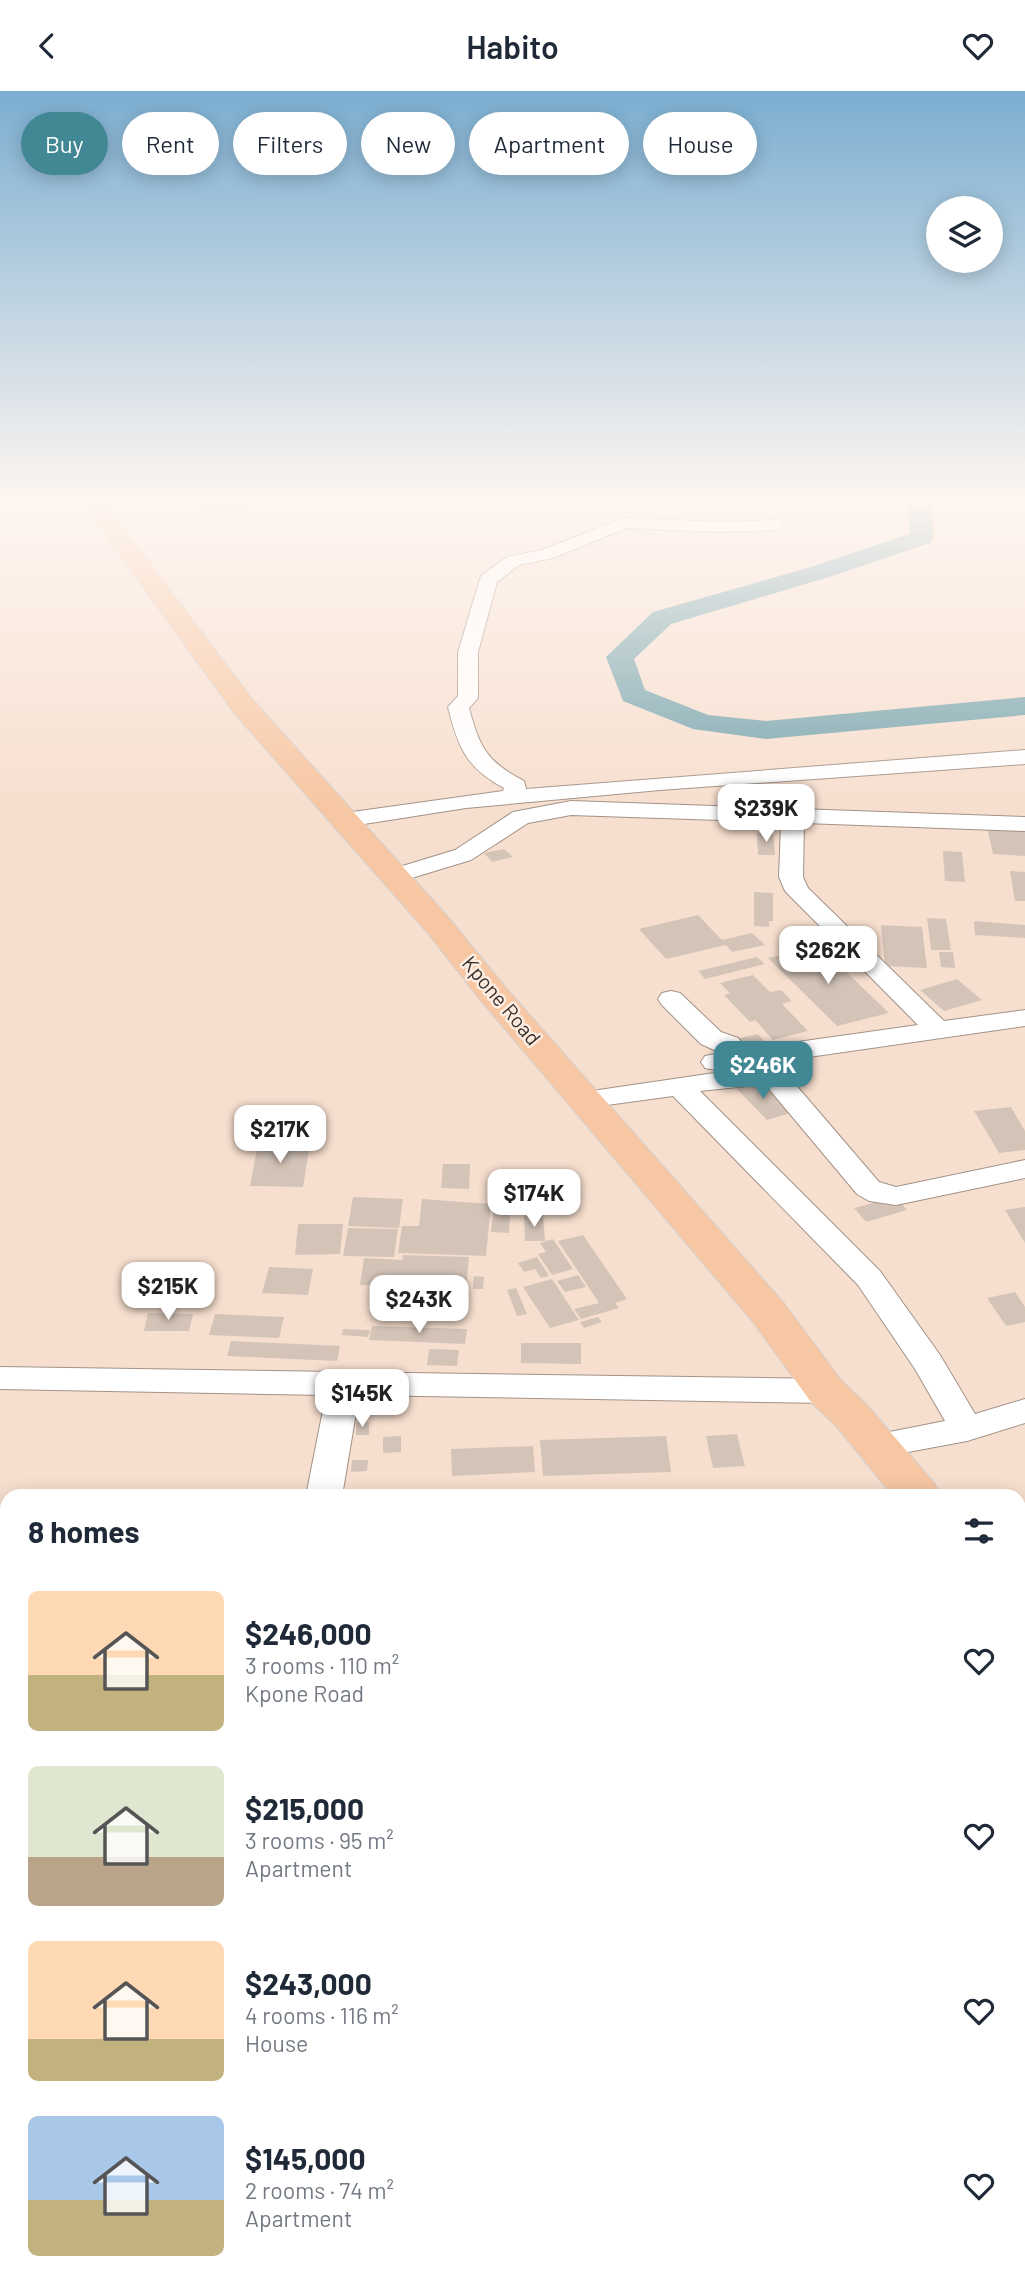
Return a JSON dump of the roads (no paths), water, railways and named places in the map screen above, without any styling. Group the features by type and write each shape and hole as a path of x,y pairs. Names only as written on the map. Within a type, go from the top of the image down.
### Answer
{"main road":[{"name":"Kpone Road","path":"167,603 244,707 395,876 768,1312 826,1391 852,1416 913,1489"}],"street":[{"path":"482,603 468,652 468,698 458,707 468,746 488,772 516,786 511,797"},
{"path":"345,820 511,797 660,783 1025,757"},
{"path":"395,876 464,855 521,817 550,810 583,808 1025,824"},
{"path":"793,815 791,877 797,891 938,1030"},
{"path":"671,999 711,1038 728,1044 740,1059"},
{"path":"577,1091 740,1059 1025,1018"},
{"path":"577,1091 679,1086 746,1077 770,1079 779,1083 867,1188 880,1194 896,1196 1025,1169"},
{"path":"679,1086 869,1278 928,1363 967,1429"},
{"path":"0,1378 826,1391"},
{"path":"325,1489 345,1383"},
{"path":"876,1446 967,1429 1025,1411"}],"waterway":[{"path":"715,603 662,618 620,657 633,695 703,723 766,730 1025,706"}]}
